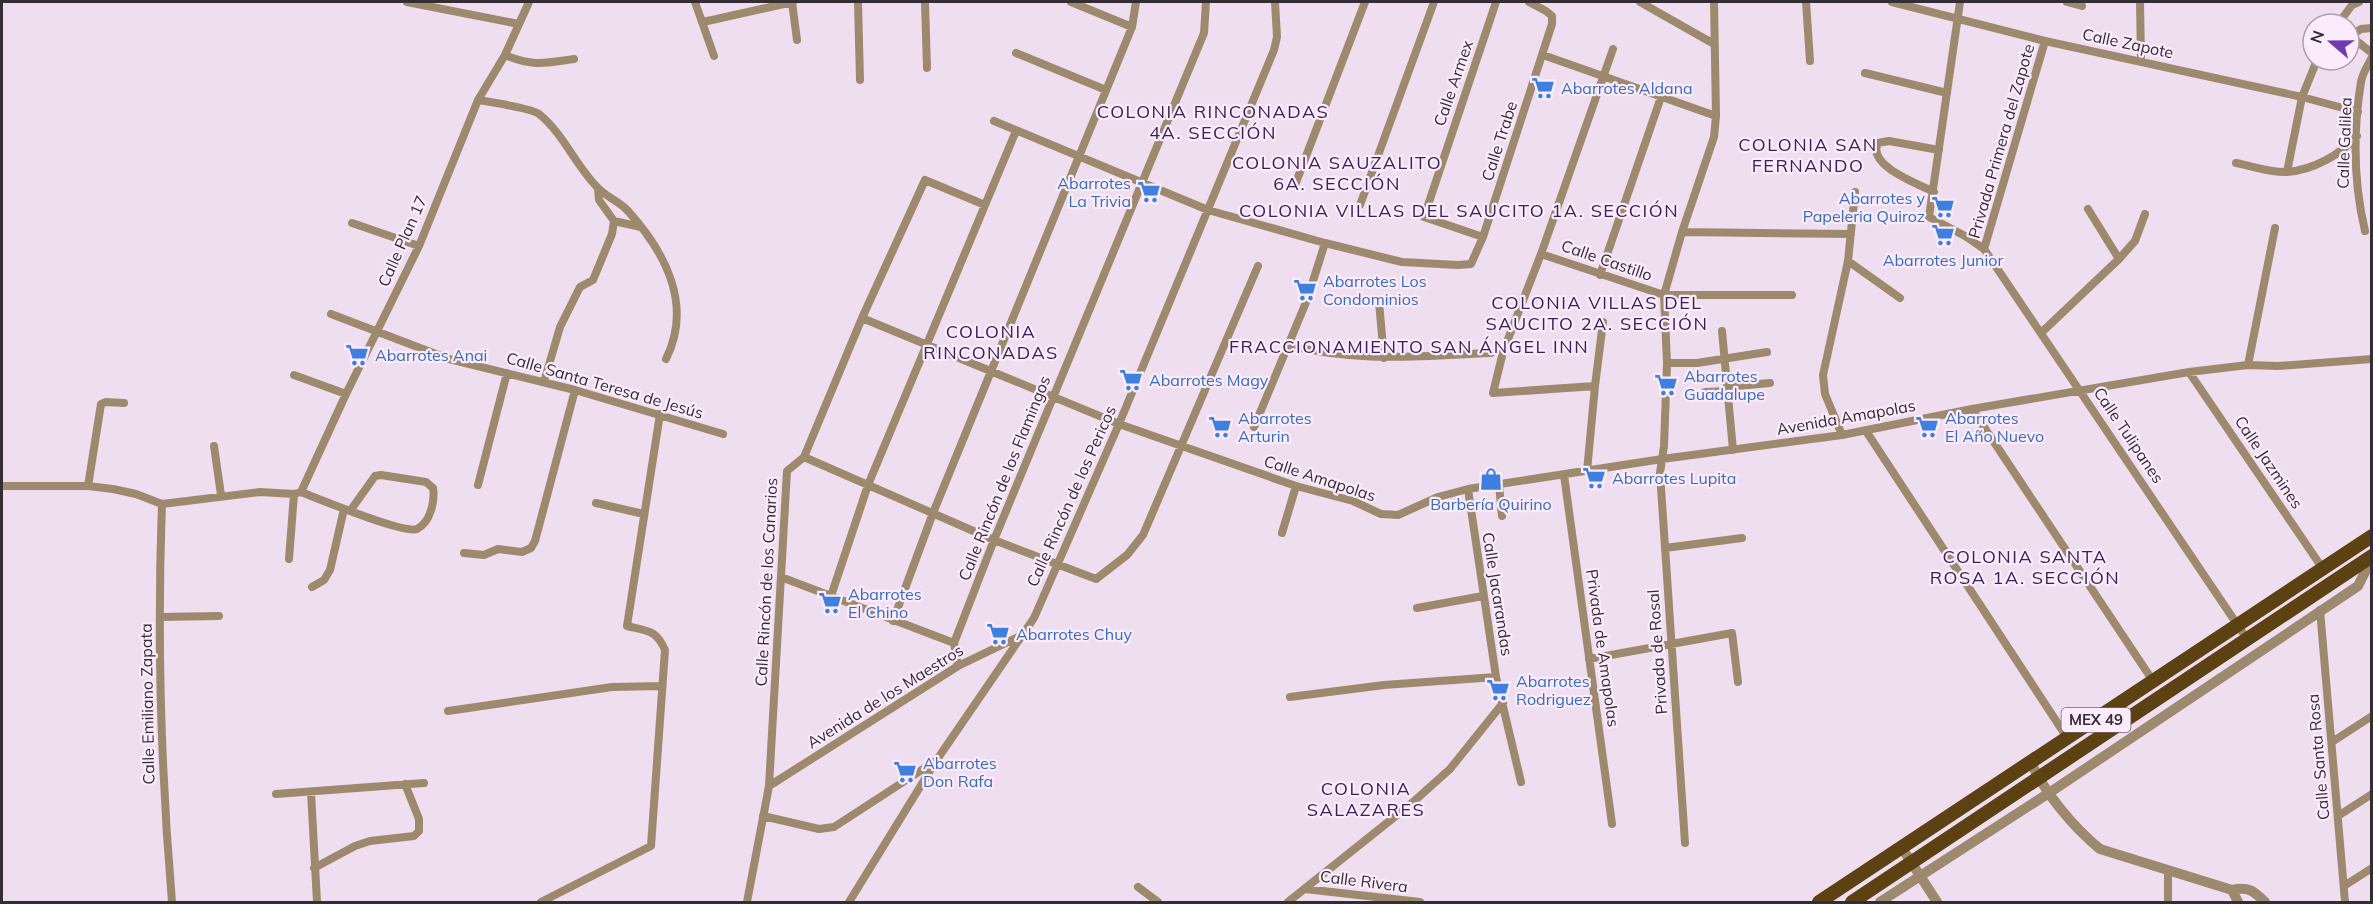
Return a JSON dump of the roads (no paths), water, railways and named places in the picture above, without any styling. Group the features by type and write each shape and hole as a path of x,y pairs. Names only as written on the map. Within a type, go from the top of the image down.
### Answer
{"main road":[{"name":"MEX 49","path":"1819,903 2372,536"},
{"name":"MEX 49","path":"1852,903 2038,777 2372,557"}],"street":[{"path":"407,2 519,24"},
{"name":"Calle Plan 17","path":"298,493 419,246 478,100 505,55 529,2"},
{"path":"695,2 714,56"},
{"path":"703,22 792,2 797,40"},
{"path":"858,2 860,80"},
{"path":"925,2 927,68"},
{"path":"1071,2 1132,27"},
{"path":"893,621 933,513 1132,27 1136,2"},
{"name":"Calle Rincón de los Flamingos","path":"954,643 994,540 1204,33 1206,2"},
{"name":"Calle Rincón de los Pericos","path":"849,903 936,761 1034,618 1119,424 1274,50 1277,37 1275,2"},
{"path":"1295,185 1365,2"},
{"path":"1360,205 1434,2"},
{"name":"Calle Armex","path":"1483,237 1424,217 1497,2"},
{"name":"Calle Trabe","path":"994,121 1208,210 1402,262 1471,264 1483,237 1552,24 1552,16 1529,2"},
{"path":"1640,2 1714,44"},
{"name":"Privada de Rosal","path":"1685,843 1660,473 1667,363 1664,295 1682,232 1714,137 1716,116 1714,2"},
{"path":"1806,2 1810,61"},
{"name":"Calle Zapote","path":"1892,2 2045,41 2302,97 2358,112"},
{"path":"1960,2 1929,217 1984,249"},
{"path":"2067,2 2082,6"},
{"path":"2140,2 2141,61"},
{"path":"2347,12 2352,5 2359,2"},
{"name":"Privada Primera del Zapote","path":"1984,249 2045,41"},
{"path":"1595,386 1493,393 1503,352 1541,254 1613,49"},
{"path":"1016,53 1106,90"},
{"path":"505,55 526,64 542,64 574,58"},
{"path":"1543,55 1716,116"},
{"name":"Calle Galilea","path":"2365,231 2357,196 2357,136 2361,80 2372,55"},
{"path":"2287,172 2302,97 2312,72"},
{"path":"1865,73 1947,93"},
{"path":"1600,274 1661,97"},
{"path":"478,100 538,112 598,189 626,209 659,251 669,270 678,320 675,340 666,358"},
{"path":"831,596 868,485 1016,131"},
{"path":"2236,163 2287,172 2320,163 2346,149 2357,136"},
{"path":"1934,192 1881,164 1875,148 1878,143 1889,141 1940,150"},
{"name":"Calle Rincón de los Canarios","path":"747,903 769,786 787,471 804,457 862,318 925,180 984,205"},
{"path":"598,189 599,200 614,221 640,227"},
{"path":"1842,435 1825,394 1823,375 1848,261 1856,192"},
{"path":"2088,209 2119,259"},
{"path":"2042,332 2136,241 2145,214"},
{"path":"544,382 560,327 580,287 593,280 612,234 614,221"},
{"path":"352,223 419,246"},
{"path":"2248,365 2275,228"},
{"path":"1682,232 1851,234"},
{"path":"1254,427 1307,300 1325,243"},
{"name":"Calle Tulipanes","path":"1984,249 2247,639"},
{"name":"Calle Castillo","path":"1541,254 1664,295 1792,295"},
{"path":"1848,261 1900,298"},
{"path":"804,457 994,540 1096,579 1127,555 1143,535 1258,266"},
{"path":"1379,302 1384,358"},
{"name":"Calle Santa Teresa de Jesús","path":"331,314 449,359 575,390 723,434"},
{"name":"Calle Amapolas","path":"862,318 1119,424 1296,486 1353,501 1381,514 1398,515 1438,497 1468,489"},
{"path":"1587,471 1603,322"},
{"path":"1722,331 1733,450"},
{"path":"1288,345 1315,352 1367,358 1491,353"},
{"path":"1667,363 1697,363 1767,351"},
{"name":"Avenida Amapolas","path":"1468,489 1662,459 1842,435 1972,409 2189,372 2248,365 2278,366 2372,359"},
{"name":"Calle Jazmines","path":"2189,372 2323,569"},
{"path":"478,485 507,373"},
{"path":"294,375 346,394"},
{"path":"1705,392 1770,383"},
{"path":"464,553 484,555 498,549 522,552 531,548 535,541 575,390"},
{"path":"88,486 101,404 124,403"},
{"path":"1972,409 2153,681"},
{"path":"541,903 651,846 665,650 661,640 654,632 627,626 660,414"},
{"path":"1866,431 2068,738"},
{"path":"214,446 221,495"},
{"name":"Privada de Amapolas","path":"1564,475 1612,824"},
{"path":"2,486 88,486 136,494 162,504 221,495 260,492 298,493 347,510 405,529 417,529 427,520 435,499 433,488 426,482 375,476 347,510 330,570 324,580 312,587"},
{"path":"1499,484 1502,516"},
{"path":"1282,533 1296,486"},
{"name":"Calle Jacarandas","path":"1468,489 1496,677 1521,782"},
{"path":"289,559 298,493"},
{"path":"596,503 644,514"},
{"name":"Calle Emiliano Zapata","path":"162,504 158,590 165,825 172,903"},
{"path":"1665,548 1742,538"},
{"path":"1880,903 2358,586 2372,557"},
{"path":"781,577 954,643 958,666"},
{"path":"1417,608 1483,596"},
{"name":"Calle Santa Rosa","path":"2320,610 2346,903"},
{"path":"160,617 219,616"},
{"path":"1589,659 1732,633 1738,682"},
{"name":"Avenida de los Maestros","path":"769,786 958,666 1019,637"},
{"path":"1290,697 1384,685 1496,677"},
{"path":"448,711 612,687 662,686"},
{"path":"1288,903 1412,803 1450,769 1503,703"},
{"path":"2332,742 2372,716"},
{"path":"763,816 819,829 834,827 936,761"},
{"path":"2031,763 2049,793 2087,839 2100,849 2232,890 2243,887 2256,893 2265,903"},
{"path":"276,794 424,783"},
{"path":"314,868 355,846 370,841 414,836 419,831 419,819 405,784"},
{"path":"311,792 317,903"},
{"path":"2338,816 2372,794"},
{"path":"1902,848 1936,903"},
{"path":"2344,886 2372,868"},
{"path":"2168,871 2168,903"},
{"path":"1138,887 1158,903"},
{"name":"Calle Rivera","path":"1305,889 1420,903"},
{"path":"2231,903 2232,890"},
{"path":"2232,890 2238,903"}],"place":[{"name":"Abarrotes Aldana","path":"1543,88"},
{"name":"Abarrotes La Trivia","path":"1149,192"},
{"name":"Abarrotes y Papeleria Quiroz","path":"1943,207"},
{"name":"Abarrotes Junior","path":"1943,235"},
{"name":"Abarrotes Los Condominios","path":"1305,290"},
{"name":"Abarrotes Anai","path":"357,355"},
{"name":"Abarrotes Magy","path":"1131,380"},
{"name":"Abarrotes Guadalupe","path":"1666,385"},
{"name":"Abarrotes Arturin","path":"1220,427"},
{"name":"Abarrotes El Año Nuevo","path":"1927,427"},
{"name":"Abarrotes Lupita","path":"1594,478"},
{"name":"Barbería Quirino","path":"1491,479"},
{"name":"Abarrotes El Chino","path":"830,603"},
{"name":"Abarrotes Chuy","path":"998,634"},
{"name":"Abarrotes Rodriguez","path":"1498,690"},
{"name":"Abarrotes Don Rafa","path":"905,772"}],"district":[{"name":"COLONIA RINCONADAS 4A. SECCIÓN","path":"1213,122"},
{"name":"COLONIA SAN FERNANDO","path":"1808,155"},
{"name":"COLONIA SAUZALITO 6A. SECCIÓN","path":"1337,174"},
{"name":"COLONIA VILLAS DEL SAUCITO 1A. SECCIÓN","path":"1459,211"},
{"name":"COLONIA VILLAS DEL SAUCITO 2A. SECCIÓN","path":"1597,313"},
{"name":"COLONIA RINCONADAS","path":"991,342"},
{"name":"FRACCIONAMIENTO SAN ÁNGEL INN","path":"1409,347"},
{"name":"COLONIA SANTA ROSA 1A. SECCIÓN","path":"2025,567"},
{"name":"COLONIA SALAZARES","path":"1366,799"}]}
